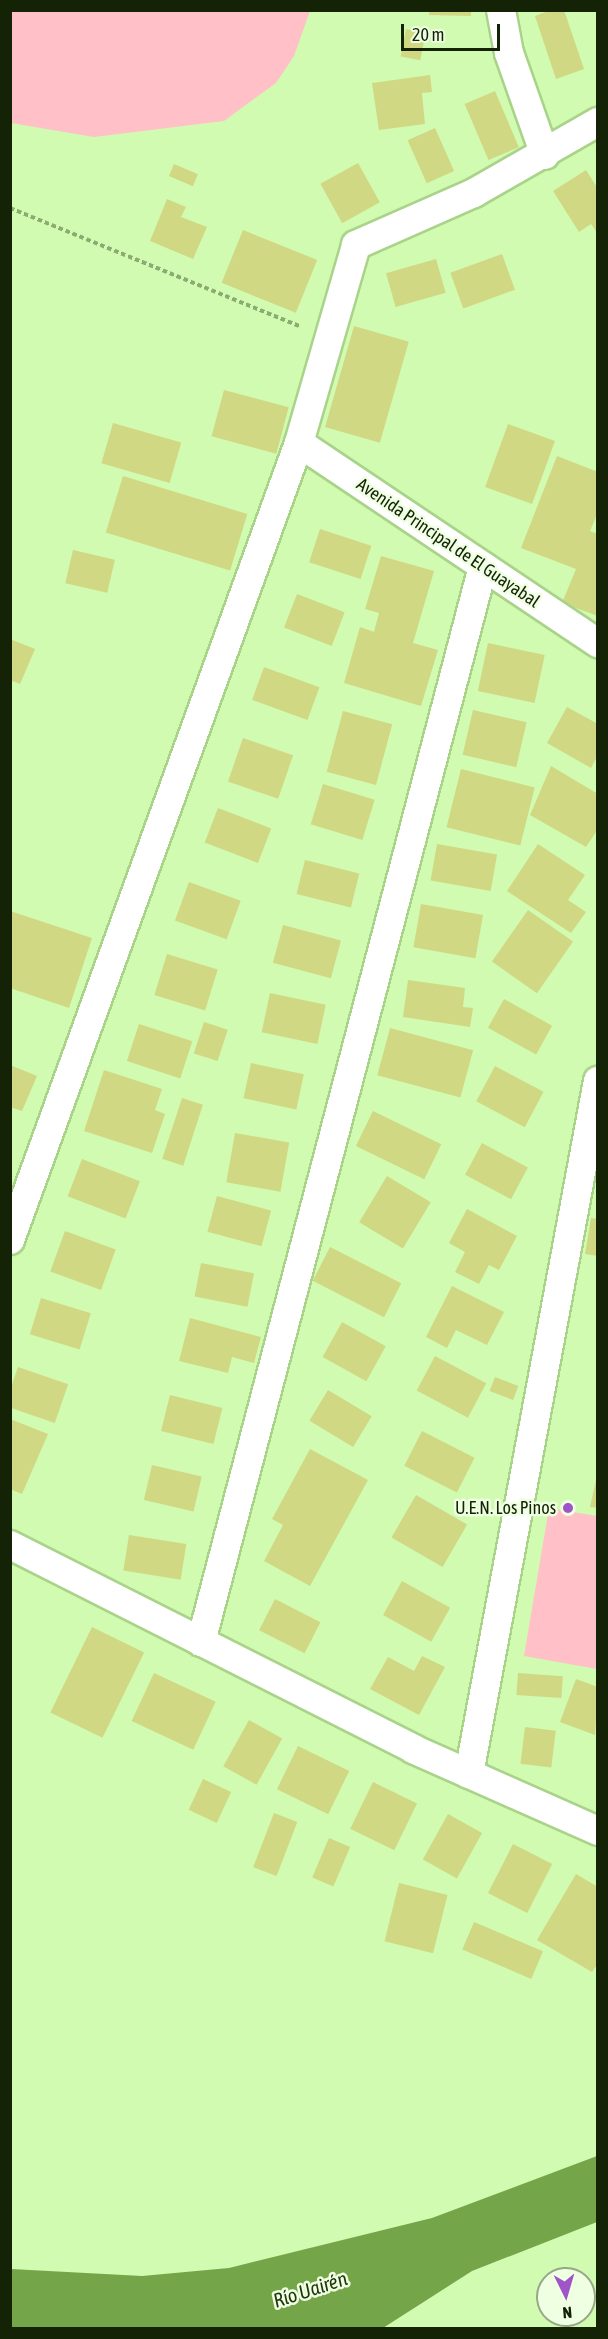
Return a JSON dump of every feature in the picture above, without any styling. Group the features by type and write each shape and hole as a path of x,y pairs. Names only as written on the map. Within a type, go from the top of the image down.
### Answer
{"street":[{"path":"501,10 509,53 545,155"},
{"path":"10,1240 299,443 356,244 425,217 545,155 597,123"},
{"name":"Avenida Principal de El Guayabal","path":"299,443 597,643"},
{"path":"201,1642 483,566"},
{"path":"469,1774 597,1081"},
{"path":"10,1545 469,1774 597,1831"}],"path":[{"path":"10,208 329,338"}],"shaded area":[{"path":"10,11 310,11 294,56 276,83 224,121 94,137 11,123"},
{"path":"549,1508 597,1516 597,1669 524,1656"}],"water":[{"name":"Río Uairén","path":"597,2156 597,2222 472,2271 383,2328 11,2328 11,2269 142,2276 229,2268 432,2218"}],"building":[{"path":"429,10 471,10 471,16 429,15"},
{"path":"551,10 564,10 584,69 556,79 535,16"},
{"path":"406,29 426,33 420,60 401,56"},
{"path":"430,75 432,92 422,93 425,124 379,130 372,83"},
{"path":"495,91 519,147 488,160 465,104"},
{"path":"435,128 454,171 427,183 408,140"},
{"path":"358,163 380,202 342,223 320,184"},
{"path":"174,164 198,174 193,186 169,176"},
{"path":"586,170 598,189 598,234 591,224 579,232 553,191"},
{"path":"167,199 186,207 181,217 207,227 193,259 150,241"},
{"path":"243,230 317,260 296,313 222,283"},
{"path":"502,254 515,290 463,309 450,273"},
{"path":"436,259 446,293 396,307 386,273"},
{"path":"354,326 409,342 380,443 325,427"},
{"path":"224,390 289,407 276,454 212,436"},
{"path":"113,423 181,443 170,483 101,463"},
{"path":"508,424 555,441 532,504 485,487"},
{"path":"557,456 598,472 598,512 590,531 598,534 598,616 562,603 576,569 521,548"},
{"path":"123,476 247,514 230,570 106,532"},
{"path":"320,529 371,546 361,579 309,562"},
{"path":"73,550 115,560 107,593 65,583"},
{"path":"381,556 434,571 413,643 438,650 421,706 344,683 360,627 374,632 379,613 365,609"},
{"path":"297,594 345,612 332,646 284,628"},
{"path":"10,639 35,649 20,684 10,680"},
{"path":"488,643 545,655 535,703 478,691"},
{"path":"264,667 319,687 307,720 252,700"},
{"path":"567,707 598,724 598,755 591,768 547,743"},
{"path":"473,710 527,722 516,767 463,755"},
{"path":"343,711 392,724 376,785 327,772"},
{"path":"243,738 293,755 278,799 228,781"},
{"path":"551,766 598,794 598,829 586,847 530,815"},
{"path":"461,769 535,787 520,846 446,827"},
{"path":"323,784 375,800 362,840 311,824"},
{"path":"218,808 271,828 258,863 205,843"},
{"path":"437,844 497,855 491,891 431,880"},
{"path":"538,844 585,875 568,900 586,912 571,933 507,891"},
{"path":"305,860 359,874 351,908 297,894"},
{"path":"189,882 241,901 227,939 175,921"},
{"path":"421,904 483,915 475,958 413,947"},
{"path":"528,910 573,942 537,993 492,962"},
{"path":"10,911 92,938 69,1008 10,988"},
{"path":"283,925 341,941 331,978 273,963"},
{"path":"167,954 218,969 205,1011 154,995"},
{"path":"408,980 465,988 463,1007 473,1008 470,1027 403,1017"},
{"path":"270,993 326,1005 317,1044 262,1032"},
{"path":"504,999 552,1026 536,1055 488,1028"},
{"path":"204,1022 228,1030 218,1061 194,1053"},
{"path":"139,1024 192,1041 180,1078 127,1061"},
{"path":"390,1028 473,1050 460,1098 377,1075"},
{"path":"251,1063 304,1074 296,1109 244,1098"},
{"path":"10,1065 37,1076 22,1111 10,1107"},
{"path":"495,1066 544,1092 525,1127 476,1101"},
{"path":"104,1070 162,1089 155,1110 165,1114 152,1153 84,1131"},
{"path":"182,1098 203,1105 183,1166 162,1159"},
{"path":"373,1111 441,1144 424,1179 356,1146"},
{"path":"235,1133 289,1143 280,1192 226,1182"},
{"path":"482,1143 528,1167 511,1199 465,1175"},
{"path":"82,1159 140,1181 126,1219 68,1196"},
{"path":"387,1176 431,1202 403,1249 359,1222"},
{"path":"217,1196 271,1210 262,1246 207,1232"},
{"path":"467,1209 517,1236 499,1270 489,1265 479,1284 455,1272 465,1252 449,1243"},
{"path":"591,1218 598,1219 598,1256 585,1254"},
{"path":"65,1231 116,1249 101,1290 50,1271"},
{"path":"330,1247 401,1283 384,1317 313,1281"},
{"path":"201,1263 254,1273 248,1307 195,1296"},
{"path":"452,1286 504,1312 487,1345 456,1330 447,1348 426,1337"},
{"path":"41,1298 91,1313 80,1350 30,1334"},
{"path":"190,1318 261,1337 254,1363 232,1357 228,1373 179,1361"},
{"path":"342,1322 386,1346 366,1381 323,1357"},
{"path":"435,1356 486,1383 468,1418 417,1390"},
{"path":"18,1367 68,1384 55,1423 10,1408 10,1390"},
{"path":"495,1377 518,1386 513,1400 490,1391"},
{"path":"328,1390 372,1416 353,1447 309,1421"},
{"path":"170,1395 222,1408 213,1444 161,1431"},
{"path":"10,1419 48,1434 22,1494 10,1489"},
{"path":"422,1431 475,1458 457,1493 404,1466"},
{"path":"310,1449 368,1480 310,1586 264,1561 283,1525 272,1519"},
{"path":"152,1465 202,1476 194,1512 144,1500"},
{"path":"598,1471 598,1508 590,1507"},
{"path":"416,1495 467,1524 443,1567 392,1537"},
{"path":"129,1535 186,1544 181,1580 123,1571"},
{"path":"402,1581 450,1608 431,1642 383,1615"},
{"path":"275,1599 320,1622 305,1653 259,1630"},
{"path":"92,1627 144,1652 102,1738 50,1712"},
{"path":"422,1656 445,1667 419,1715 370,1689 388,1657 414,1671"},
{"path":"154,1673 216,1702 193,1750 132,1721"},
{"path":"518,1673 563,1676 561,1698 516,1695"},
{"path":"576,1679 598,1687 595,1735 560,1722"},
{"path":"249,1720 282,1738 257,1785 223,1766"},
{"path":"525,1727 556,1731 551,1768 520,1764"},
{"path":"298,1746 349,1771 328,1814 277,1789"},
{"path":"203,1779 231,1792 217,1823 189,1810"},
{"path":"373,1782 417,1803 394,1850 350,1829"},
{"path":"274,1813 297,1822 277,1876 253,1867"},
{"path":"448,1814 482,1833 457,1878 423,1859"},
{"path":"329,1838 350,1847 333,1887 312,1878"},
{"path":"513,1844 552,1864 527,1913 488,1893"},
{"path":"576,1874 598,1887 598,1963 592,1972 537,1940"},
{"path":"399,1883 448,1895 433,1953 384,1941"},
{"path":"474,1922 543,1951 531,1979 462,1950"}],"place":[{"name":"U.E.N. Los Pinos","path":"568,1508"}]}
